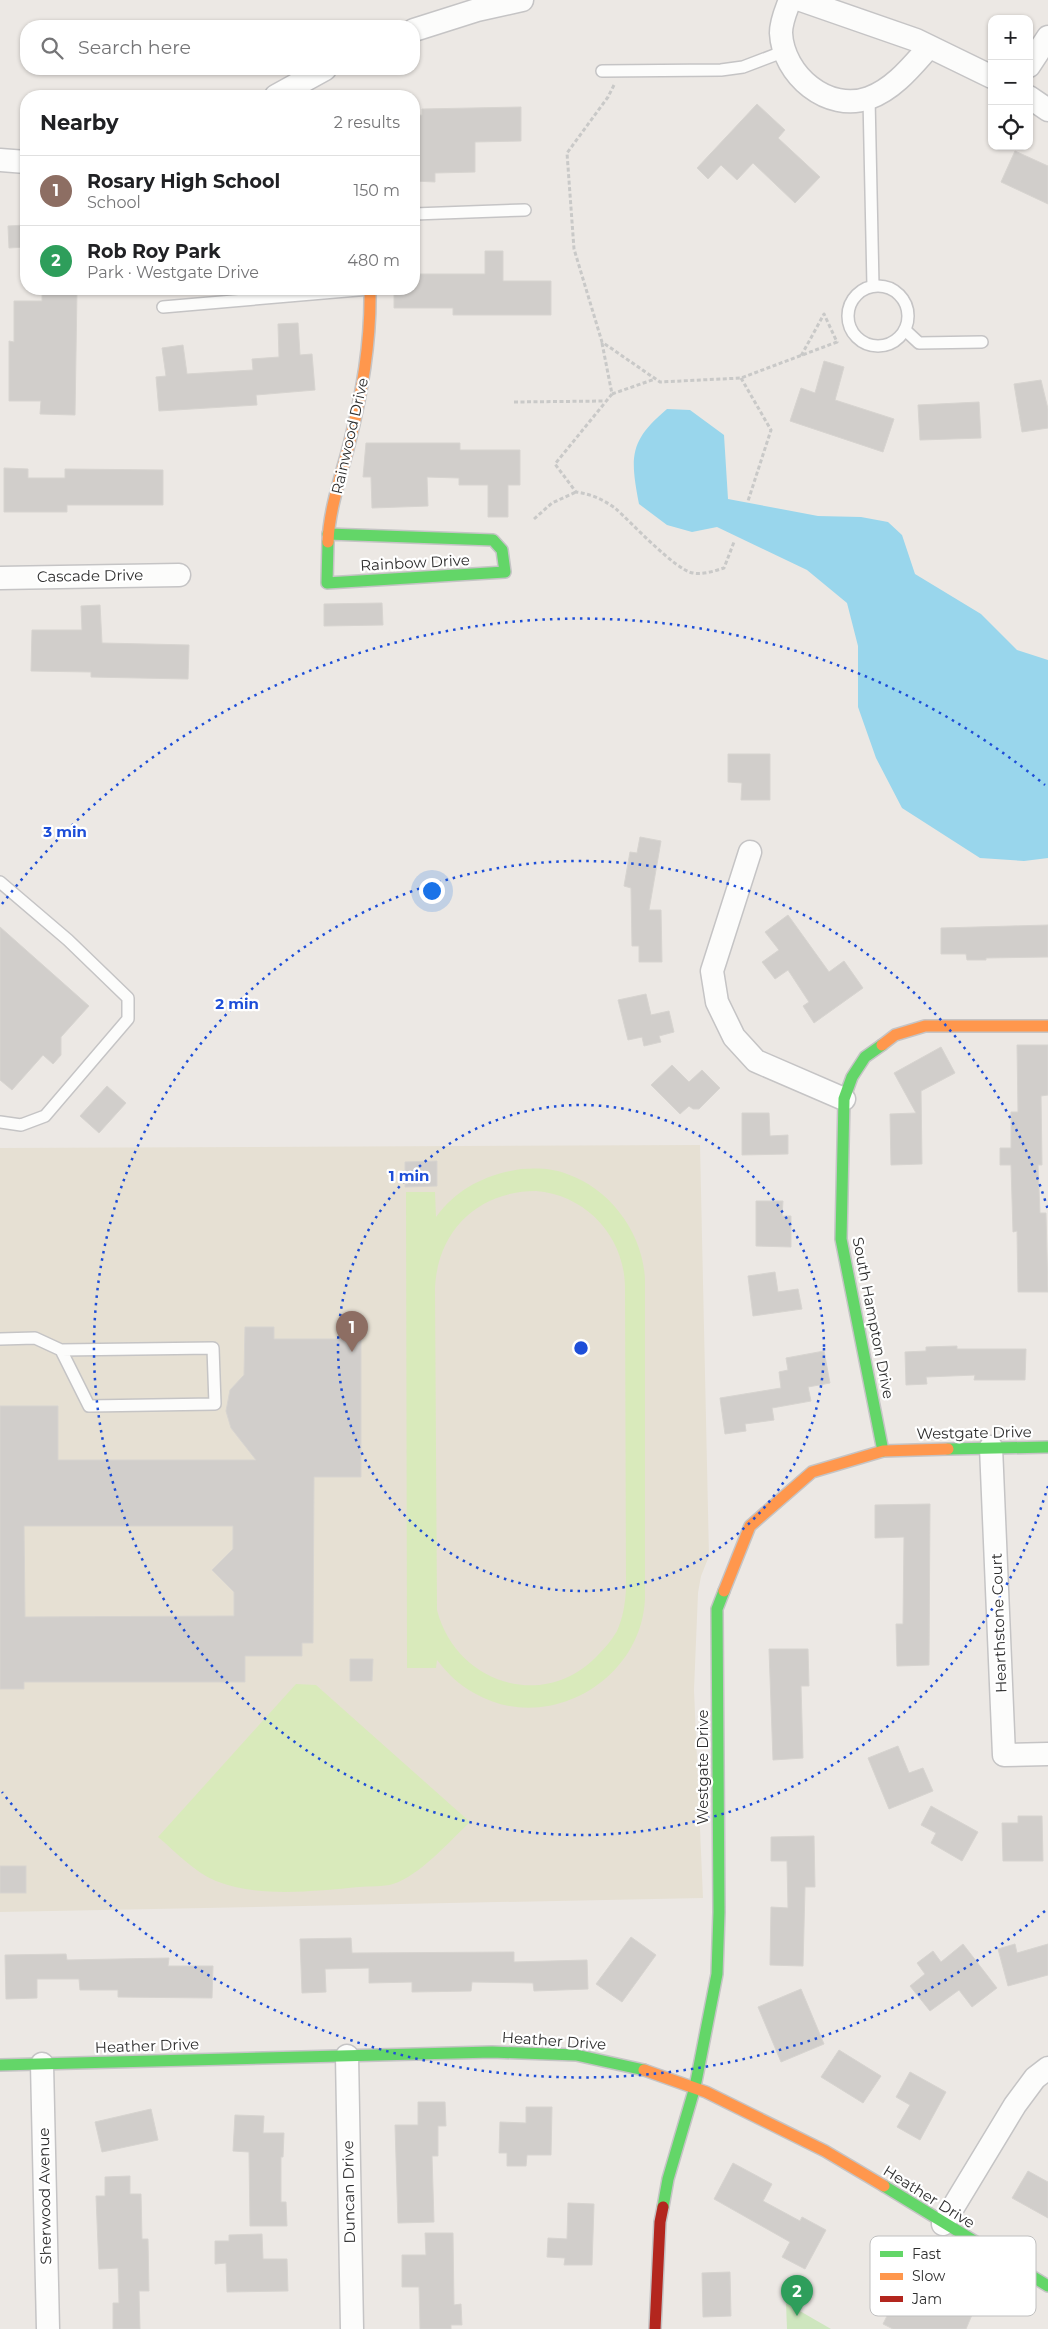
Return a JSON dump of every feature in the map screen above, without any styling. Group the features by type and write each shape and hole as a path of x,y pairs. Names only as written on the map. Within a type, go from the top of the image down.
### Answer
{"street":[{"path":"420,28 477,10 522,0"},
{"path":"790,0 782,21 781,35 788,62 810,89 844,102 869,98 900,79 929,47"},
{"path":"801,0 916,40 988,75"},
{"path":"1033,60 1048,36"},
{"path":"308,88 320,75"},
{"path":"1033,100 1048,110"},
{"path":"0,160 20,162"},
{"name":"Rainwood Drive","path":"327,583 328,534 364,378 369,341 370,295"},
{"name":"Rainbow Drive","path":"327,583 505,572 504,553 501,546 493,540 328,534"},
{"name":"Cascade Drive","path":"0,578 179,574"},
{"path":"750,852 716,952 712,971 716,1002 734,1037 756,1061 844,1099"},
{"name":"South Hampton Drive","path":"883,1451 842,1239 844,1099 852,1077 866,1057 895,1035 925,1026 1048,1026"},
{"name":"Hearthstone Court","path":"991,1447 1004,1755 1048,1754"},
{"name":"Westgate Drive","path":"655,2329 660,2222 668,2179 695,2087 708,2027 717,1965 719,1912 717,1609 750,1526 812,1472 883,1451 1048,1447"},
{"name":"Heather Drive","path":"0,2065 492,2052 576,2055 621,2062 695,2087 825,2151 963,2236"},
{"name":"Duncan Drive","path":"347,2056 352,2329"},
{"name":"Sherwood Avenue","path":"42,2064 48,2329"},
{"path":"943,2224 1015,2105 1035,2078 1048,2068"},
{"name":"Heather Drive","path":"1036,2279 1048,2286"}],"lane":[{"path":"602,71 736,68 785,51"},
{"path":"869,98 873,286"},
{"path":"420,214 525,210"},
{"path":"873,286 892,289 906,302 908,311 905,330 899,338 882,346 871,346 862,342 849,325 850,305 859,293 873,286"},
{"path":"163,307 301,295"},
{"path":"905,330 919,343 982,342"},
{"path":"0,882 68,940 128,998 128,1019 45,1116 21,1125 0,1122"},
{"path":"0,1339 35,1338 61,1350 213,1348 215,1404 89,1406 61,1350"}],"path":[{"path":"612,394 602,342 574,249 567,153 608,97 620,71"},
{"path":"602,342 660,382 741,378 800,356 837,342 824,314 800,356"},
{"path":"741,378 771,430 748,501"},
{"path":"576,492 556,464 612,394 655,379"},
{"path":"514,402 606,401"},
{"path":"534,519 552,503 576,492 591,494 615,508 679,567 692,573 724,568 734,542"}],"shaded area":[{"path":"700,1145 709,1556 701,1576 698,1593 694,1690 703,1898 0,1912 0,1148"}],"green space":[{"path":"521,1169 556,1171 583,1181 598,1191 611,1202 631,1231 639,1247 645,1281 645,1599 639,1629 627,1655 608,1676 585,1693 559,1704 531,1708 502,1704 474,1693 445,1670 437,1660 436,1668 407,1668 406,1192 435,1192 436,1217 454,1198 473,1184","holes":["536,1191 554,1194 571,1200 599,1221 610,1235 618,1251 623,1268 625,1286 626,1590 621,1621 617,1631 598,1655 577,1672 553,1682 529,1685 505,1682 482,1672 463,1656 447,1636 437,1610 435,1289 443,1249 464,1218 496,1198 515,1193"]},
{"path":"296,1684 316,1685 470,1822 424,1866 403,1880 385,1886 287,1892 250,1890 232,1886 208,1877 193,1867 158,1837"},
{"path":"786,2303 831,2329 787,2329"}],"water":[{"path":"667,409 690,410 724,435 728,499 818,516 861,517 888,522 902,535 915,574 981,614 1017,650 1048,660 1048,858 1024,861 980,858 902,808 876,758 858,707 858,646 847,603 807,570 717,527 692,532 667,525 639,504 634,474 635,451 645,431"}],"building":[{"path":"757,104 785,130 778,138 820,177 795,203 753,163 737,180 721,165 708,179 697,168"},
{"path":"521,107 521,141 475,142 475,172 435,173 435,182 420,181 420,115 422,115 422,109"},
{"path":"1015,151 1048,166 1048,204 1001,182"},
{"path":"20,225 20,247 9,248 8,226"},
{"path":"485,251 503,251 503,281 551,281 551,315 453,315 453,308 394,308 394,295 420,295 420,274 485,274"},
{"path":"42,295 77,295 75,415 40,414 41,401 9,401 9,341 14,342 14,301 42,301"},
{"path":"298,323 300,355 312,354 315,390 256,395 257,405 159,411 156,377 166,376 162,348 183,345 187,374 253,370 252,359 279,357 278,324"},
{"path":"824,361 844,367 835,400 894,419 883,452 790,421 801,388 815,393"},
{"path":"1041,380 1048,409 1048,428 1022,432 1014,384"},
{"path":"979,402 981,438 920,440 918,405"},
{"path":"366,443 460,443 460,450 520,450 520,485 508,485 508,517 488,517 488,485 459,485 459,478 427,477 428,506 372,508 371,477 363,477"},
{"path":"4,468 28,469 28,478 65,478 65,469 163,470 163,505 67,505 67,512 4,512"},
{"path":"382,603 383,625 324,626 324,604"},
{"path":"100,605 102,643 189,645 188,679 91,677 91,672 31,671 32,630 82,630 81,606"},
{"path":"728,754 770,754 770,800 741,800 742,783 728,782"},
{"path":"640,837 661,841 649,910 661,910 662,962 639,962 639,946 632,946 631,888 624,886 630,852 637,853"},
{"path":"788,915 829,972 844,961 863,988 814,1023 803,1006 809,1002 788,970 775,979 762,962 779,950 765,932"},
{"path":"1048,925 1048,957 967,960 966,954 941,954 941,928"},
{"path":"0,927 89,1006 61,1037 61,1055 53,1064 43,1055 12,1090 0,1080"},
{"path":"646,994 651,1015 669,1011 674,1032 659,1036 661,1042 644,1046 642,1037 628,1040 618,1000"},
{"path":"1017,1045 1048,1045 1048,1095 1041,1096 1042,1165 1038,1165 1040,1213 1046,1213 1048,1292 1018,1292 1017,1231 1013,1232 1011,1165 1000,1165 1000,1148 1011,1148 1011,1112 1018,1112"},
{"path":"941,1047 955,1073 921,1091 922,1164 891,1165 890,1114 916,1113 894,1073"},
{"path":"672,1065 689,1082 702,1070 720,1088 699,1109 693,1109 689,1106 680,1114 651,1085"},
{"path":"107,1086 126,1103 99,1133 80,1116"},
{"path":"742,1113 769,1113 770,1136 788,1135 788,1154 742,1155"},
{"path":"437,1161 437,1186 405,1187 405,1162"},
{"path":"756,1201 783,1201 782,1216 791,1216 791,1247 756,1246"},
{"path":"775,1272 778,1292 798,1289 802,1309 753,1316 748,1276"},
{"path":"245,1327 274,1327 274,1339 361,1339 361,1477 314,1477 313,1643 302,1643 302,1656 245,1656 245,1682 24,1682 24,1689 0,1689 0,1406 58,1406 58,1460 256,1460 231,1428 226,1411 230,1390 244,1375","holes":["24,1526 233,1526 233,1549 212,1570 234,1592 234,1616 25,1617"]},
{"path":"957,1346 957,1349 1026,1349 1025,1380 974,1380 975,1375 926,1377 927,1384 906,1385 905,1352 926,1351 926,1347"},
{"path":"824,1351 830,1383 808,1387 811,1401 772,1408 774,1420 745,1424 746,1431 725,1434 720,1398 781,1388 779,1372 788,1370 786,1358"},
{"path":"930,1504 929,1665 897,1666 896,1624 903,1624 904,1537 875,1538 875,1505"},
{"path":"769,1649 808,1649 809,1686 801,1686 803,1758 773,1760"},
{"path":"350,1659 373,1659 372,1681 350,1681"},
{"path":"898,1746 909,1773 923,1768 933,1791 889,1809 868,1758"},
{"path":"931,1806 978,1832 962,1861 931,1843 936,1833 921,1825"},
{"path":"1018,1816 1042,1816 1043,1861 1003,1861 1002,1823 1018,1823"},
{"path":"814,1836 815,1887 805,1887 803,1966 770,1965 771,1907 788,1908 787,1861 771,1861 771,1837"},
{"path":"0,1866 26,1866 26,1893 0,1893"},
{"path":"631,1937 656,1955 622,2002 596,1984"},
{"path":"351,1938 352,1953 514,1952 514,1962 587,1960 588,1989 534,1991 533,1983 472,1982 471,1991 412,1992 412,1982 369,1983 369,1968 325,1969 326,1992 302,1993 300,1939"},
{"path":"963,1944 997,1988 972,2007 959,1990 930,2011 910,1986 925,1974 917,1963 933,1951 941,1962"},
{"path":"1015,1944 1017,1953 1048,1944 1048,1975 1008,1986 998,1949"},
{"path":"66,1954 67,1960 169,1958 168,1966 213,1966 212,1998 118,1997 118,1990 80,1990 79,1979 37,1979 37,1998 6,1999 5,1955"},
{"path":"801,1989 824,2044 781,2062 758,2007"},
{"path":"839,2050 881,2076 863,2103 821,2077"},
{"path":"910,2072 946,2092 920,2140 897,2127 910,2105 896,2097"},
{"path":"418,2102 445,2102 446,2126 438,2126 438,2156 432,2156 434,2222 398,2223 395,2125 418,2125"},
{"path":"526,2107 552,2107 551,2155 527,2155 526,2166 507,2166 507,2153 499,2153 500,2122 526,2123"},
{"path":"151,2109 158,2140 102,2152 95,2122"},
{"path":"235,2115 264,2116 263,2133 284,2133 283,2157 281,2157 281,2202 286,2202 287,2226 250,2226 249,2152 233,2151"},
{"path":"733,2163 772,2184 763,2201 800,2221 802,2217 826,2230 805,2269 782,2257 790,2242 714,2199"},
{"path":"1028,2171 1048,2182 1048,2218 1012,2198"},
{"path":"130,2176 130,2194 141,2194 142,2239 148,2239 149,2291 139,2291 140,2329 113,2329 113,2303 119,2303 118,2268 99,2269 96,2196 105,2196 105,2177"},
{"path":"568,2203 594,2204 592,2265 564,2265 565,2258 547,2257 548,2238 567,2239"},
{"path":"425,2233 453,2233 454,2305 461,2304 462,2325 451,2325 451,2329 420,2329 419,2287 402,2287 402,2255 426,2255"},
{"path":"262,2234 263,2259 287,2259 288,2291 227,2292 226,2263 215,2264 215,2241 229,2241 229,2235"},
{"path":"730,2272 731,2316 703,2317 702,2273"},
{"path":"887,2316 972,2316 966,2329 893,2329 883,2324"}],"traffic: fast":[{"path":"328,534 493,540 502,550 505,572 327,583 328,542"},
{"path":"882,1045 865,1057 852,1077 844,1099 841,1239 883,1451"},
{"path":"948,1449 1048,1447"},
{"path":"663,2207 668,2179 695,2087 717,1974 719,1912 717,1609 724,1591"},
{"path":"0,2065 492,2052 576,2055 644,2070"},
{"path":"884,2186 966,2236"},
{"path":"1036,2279 1048,2286"}],"traffic: slow":[{"path":"328,542 333,505 362,387 369,329 370,295"},
{"path":"882,1045 895,1035 925,1026 1048,1026"},
{"path":"724,1591 750,1526 812,1472 883,1451 948,1449"},
{"path":"644,2070 706,2092 825,2151 884,2186"}],"traffic: jam":[{"path":"655,2329 660,2222 663,2207"}],"place":[{"name":"Rosary High School","path":"352,1352"},
{"name":"Rob Roy Park","path":"797,2316"}]}
